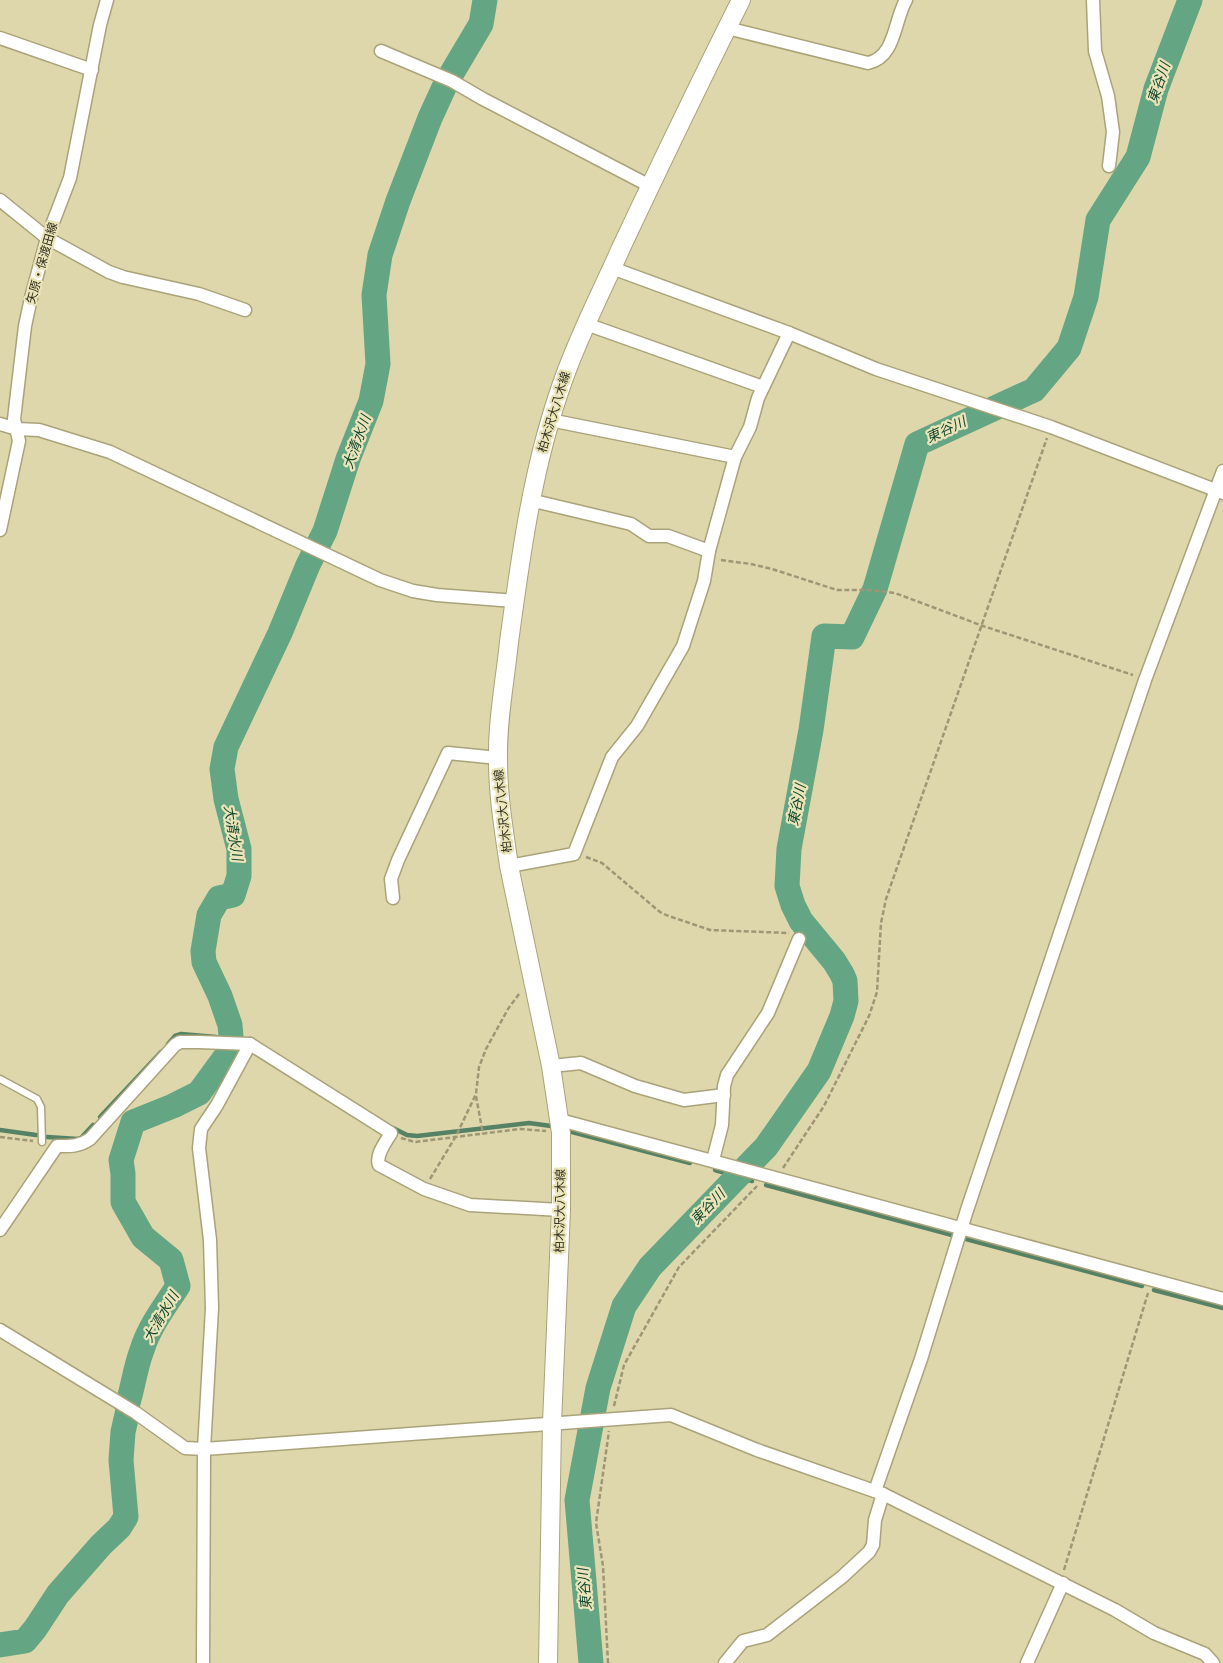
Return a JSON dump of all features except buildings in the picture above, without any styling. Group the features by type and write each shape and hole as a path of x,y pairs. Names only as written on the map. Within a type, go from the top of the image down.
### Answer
{"main road":[{"name":"柏木沢大八木線","path":"548,1663 552,1423 561,1210 561,1133 555,1126 551,1066 509,866 499,784 498,758 502,702 530,500 550,420 564,376 650,186 740,0"}],"street":[{"name":"矢原・保渡田線","path":"0,530 19,441 14,419 25,326 47,238 70,178 100,25 107,0"},
{"path":"727,28 868,63 876,61 889,48 906,0"},
{"path":"1093,0 1095,52 1108,96 1113,132 1109,166"},
{"path":"0,38 92,70"},
{"path":"381,51 452,81 650,186"},
{"path":"0,200 47,238 109,272 123,277 199,294 246,310"},
{"path":"612,268 789,333 876,368 1051,427 1220,492"},
{"path":"586,324 763,387"},
{"path":"509,866 574,854 612,757 637,726 683,646 704,581 708,555 735,457 750,427 758,398 789,333"},
{"path":"550,420 735,457"},
{"path":"0,424 17,429 39,430 110,452 380,580 413,591 436,596 515,601"},
{"path":"725,1663 743,1640 767,1635 842,1577 869,1552 873,1545 874,1520 879,1492 962,1229 966,1210 1145,680 1220,492 1223,471"},
{"path":"530,500 631,524 649,536 668,536 708,555"},
{"path":"393,898 391,879 398,860 448,753 498,758"},
{"path":"717,1162 722,1125 724,1086 727,1074 768,1013 799,939"},
{"path":"0,1230 57,1146 81,1145 90,1139 175,1045 180,1042 217,1041 247,1043 391,1133 378,1156 379,1165 424,1189 470,1205 561,1210"},
{"path":"203,1663 204,1449 212,1308 210,1240 199,1148 201,1129 217,1105 247,1043"},
{"path":"551,1066 581,1063 635,1086 684,1100 724,1095"},
{"path":"555,1126 717,1162 1223,1299"},
{"path":"0,1330 136,1413 185,1448 204,1449 670,1415 757,1450 879,1492 1063,1583 1154,1633 1205,1654 1213,1663"},
{"path":"1027,1663 1063,1583"}],"lane":[{"path":"0,1079 37,1099 42,1107 42,1142"}],"path":[{"path":"777,1178 824,1106 869,1016 877,992 882,923 886,899 1051,427"},
{"path":"708,555 772,569 837,590 869,590 895,593 983,626 1145,680"},
{"path":"574,854 602,863 666,915 710,930 795,933 799,939"},
{"path":"483,1133 476,1094 479,1067 486,1049 508,1009 532,977"},
{"path":"424,1189 456,1136 476,1094"},
{"path":"391,1133 398,1138 415,1142 555,1126"},
{"path":"0,1137 42,1142"},
{"path":"1063,1583 1064,1567 1152,1279"}],"waterway":[{"name":"大清水川","path":"0,1645 25,1641 58,1594 101,1545 119,1528 126,1517 121,1460 127,1406 145,1341 178,1286 171,1260 143,1237 123,1202 121,1160 133,1122 199,1093 232,1048 230,1025 220,996 204,962 203,951 209,915 219,898 233,895 239,876 239,849 226,799 222,769 226,747 280,633 308,565 325,531 348,459 371,401 378,364 374,295 380,255 398,201 430,118 446,83 481,24 485,0"},
{"name":"東谷川","path":"591,1663 577,1500 598,1388 624,1306 650,1267 766,1147 819,1071 842,1016 846,1001 845,981 842,974 834,961 801,921 787,886 789,849 811,730 824,636 852,637 875,589 917,444 1034,390 1069,348 1086,297 1098,220 1138,157 1156,89 1190,0"},
{"path":"168,1044 175,1036 181,1034 216,1037"},
{"path":"100,1117 161,1052"},
{"path":"393,1128 407,1135 417,1136 529,1123 551,1126"},
{"path":"47,1137 78,1139 93,1125"},
{"path":"0,1130 36,1135"},
{"path":"572,1132 690,1163"},
{"name":"東谷川","path":"715,1170 752,1181"},
{"path":"766,1185 952,1235"},
{"path":"966,1239 1142,1286"},
{"path":"1154,1290 1223,1308"}]}
